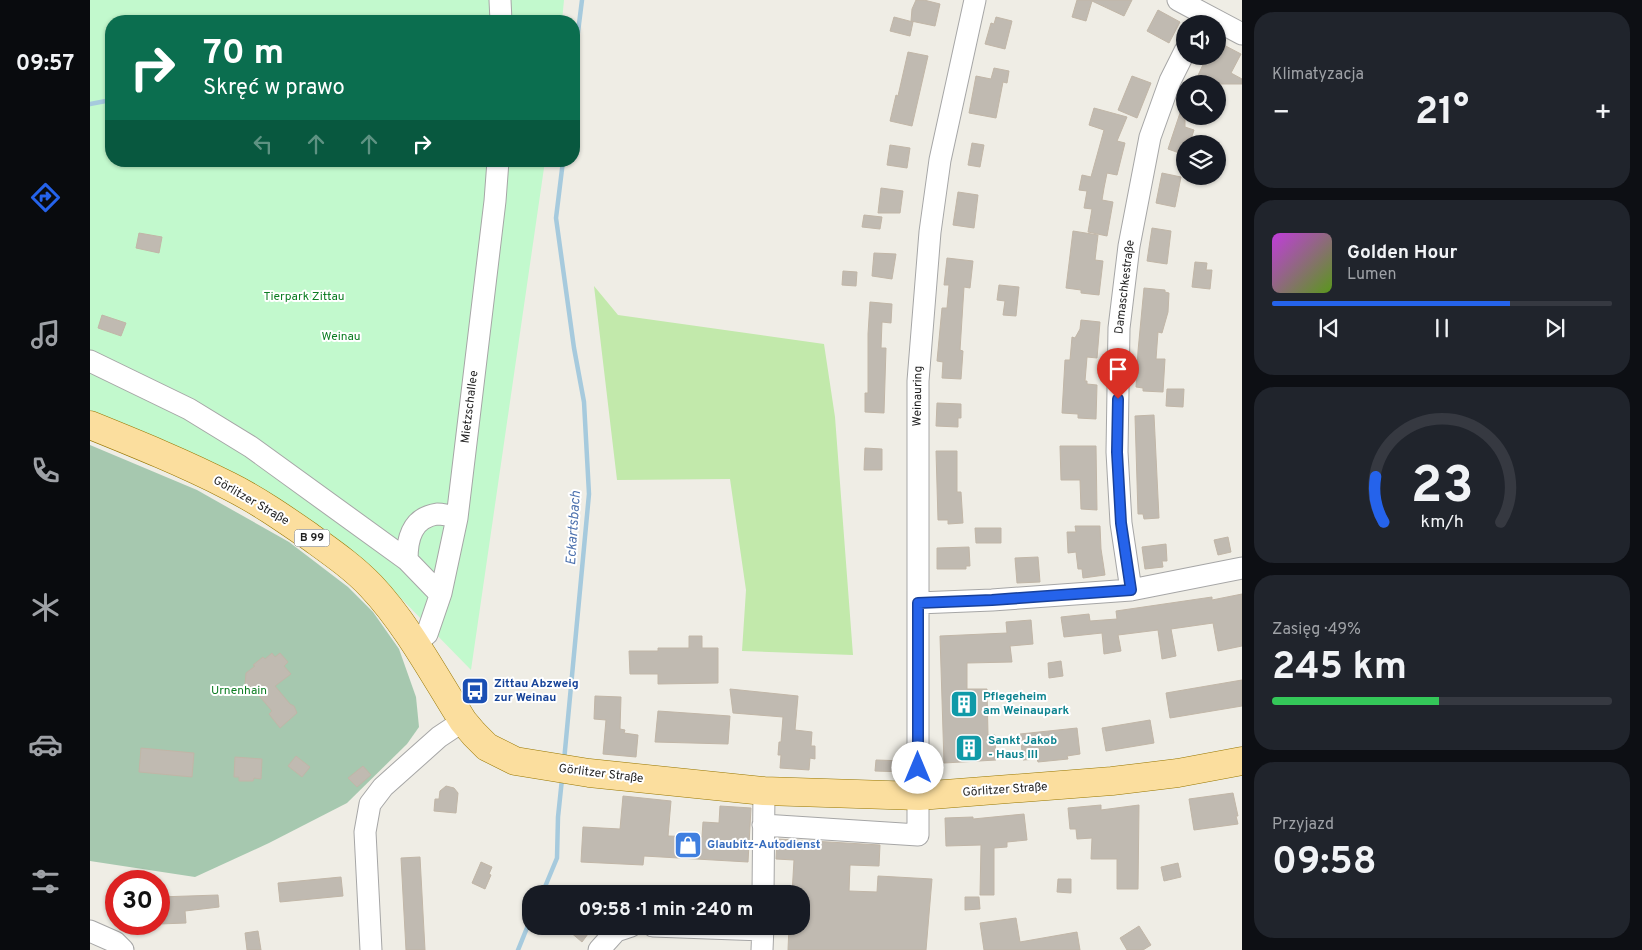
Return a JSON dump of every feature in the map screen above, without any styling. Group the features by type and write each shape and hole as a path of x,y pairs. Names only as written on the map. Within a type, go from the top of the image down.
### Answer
{"main road":[{"name":"Görlitzer Straße","path":"90,425 184,464 231,486 323,546 372,587 396,617 463,721 474,734 494,750 515,761 589,773 764,790 919,796 1112,781 1178,773 1242,761"}],"street":[{"path":"500,0 501,15"},
{"name":"Weinauring","path":"764,825 918,835 918,381 930,232 940,160 964,46 976,0"},
{"path":"1178,0 1197,15"},
{"path":"1226,28 1242,34"},
{"name":"Damaschkestraße","path":"1131,590 1121,523 1117,452 1119,328 1129,246 1150,137 1178,65"},
{"name":"Mietzschallee","path":"414,644 427,634 441,593 457,518 498,167"},
{"path":"90,361 189,409 251,447 407,560 436,592 441,593"},
{"path":"407,560 407,542 413,529 425,518 439,514 457,518"},
{"path":"918,603 992,600 1131,590 1242,568"},
{"path":"371,950 365,832 370,804 383,786 439,737 463,721"},
{"path":"763,885 764,790"},
{"path":"90,931 115,942 123,950"},
{"path":"599,950 612,935"}],"green space":[{"name":"Tierpark Zittau","path":"90,0 564,0 563,15 105,15 105,167 544,167 471,670 389,586 232,476 90,410"},
{"path":"594,286 618,315 824,344 835,417 853,655 742,651 746,590 730,479 617,480"},
{"name":"Urnenhain","path":"90,445 197,490 289,542 348,587 373,612 399,649 416,697 419,727 407,744 347,803 269,843 195,877 170,873 170,870 149,870 90,861"}],"building":[{"path":"916,0 940,4 935,26 911,21 912,9"},
{"path":"1077,0 1132,0 1124,16 1092,1 1086,21 1072,17"},
{"path":"1158,10 1176,20 1176,30 1169,43 1147,31"},
{"path":"894,17 913,22 910,36 890,31"},
{"path":"996,17 1012,21 1005,49 985,44 991,23 994,24"},
{"path":"1226,46 1241,54 1231,73 1242,79 1242,84 1226,84 1226,75 1198,75 1203,65 1226,65"},
{"path":"908,52 928,56 912,126 890,121"},
{"path":"994,68 1009,71 1007,83 1003,82 996,118 969,113 976,76 991,79"},
{"path":"1132,76 1151,83 1137,118 1118,110"},
{"path":"1094,108 1127,117 1117,141 1125,143 1117,175 1107,173 1104,188 1102,200 1113,202 1107,236 1088,232 1092,209 1084,208 1087,191 1079,190 1082,175 1091,177 1104,130 1089,125"},
{"path":"1176,125 1185,125 1185,127 1194,130 1192,135 1176,135 1176,152 1168,149"},
{"path":"972,143 984,145 980,167 968,165"},
{"path":"890,145 910,148 907,168 887,165"},
{"path":"1162,173 1176,176 1176,185 1179,185 1175,207 1156,203"},
{"path":"881,188 903,191 900,213 878,213"},
{"path":"958,192 978,195 974,228 953,225"},
{"path":"864,215 882,217 880,229 862,227"},
{"path":"1152,228 1171,231 1167,264 1147,261"},
{"path":"1073,231 1098,235 1095,260 1103,261 1099,295 1081,293 1081,290 1066,288"},
{"path":"139,233 162,237 159,253 136,248"},
{"path":"874,253 896,254 892,279 872,276"},
{"path":"947,258 973,261 970,288 964,287 960,350 963,351 961,379 942,378 943,362 937,361 942,308 947,308 949,285 944,285"},
{"path":"1195,262 1207,263 1206,270 1212,270 1210,289 1192,287"},
{"path":"843,271 857,272 856,286 842,285"},
{"path":"999,285 1019,287 1016,316 1003,315 1005,301 997,300"},
{"path":"1144,288 1165,290 1165,292 1169,293 1168,312 1162,333 1158,332 1156,359 1165,359 1163,392 1143,391 1143,388 1136,387"},
{"path":"870,302 892,304 891,323 882,322 881,348 886,348 884,413 865,412 865,393 868,393"},
{"path":"102,315 126,323 121,336 98,328"},
{"path":"1081,320 1100,322 1097,358 1087,357 1085,381 1087,381 1087,384 1097,385 1096,419 1078,418 1078,414 1062,413 1065,360 1070,360 1072,337 1075,338 1080,329"},
{"path":"1167,389 1184,389 1183,407 1166,406"},
{"path":"937,403 961,404 961,418 958,418 958,427 936,426"},
{"path":"1154,415 1159,518 1144,519 1143,514 1138,514 1135,416"},
{"path":"1060,446 1096,446 1097,510 1081,509 1080,480 1061,480"},
{"path":"865,448 882,449 882,470 864,470"},
{"path":"936,451 957,451 957,492 961,492 963,523 948,524 948,520 938,520"},
{"path":"1075,526 1100,526 1105,575 1083,578 1082,569 1078,569 1076,552 1068,553 1067,532 1076,532"},
{"path":"975,528 1001,528 1001,543 976,543"},
{"path":"1228,537 1231,552 1218,555 1214,540"},
{"path":"1166,544 1167,561 1162,561 1163,567 1145,569 1142,547"},
{"path":"969,547 970,566 966,566 966,569 937,569 937,548"},
{"path":"1038,557 1040,582 1017,583 1015,558"},
{"path":"1242,594 1242,646 1218,651 1213,623 1171,629 1176,656 1162,659 1158,630 1118,635 1121,651 1104,654 1102,633 1064,637 1061,617 1089,614 1090,621 1117,619 1116,611 1212,597 1212,600"},
{"path":"1031,620 1033,644 1010,646 1012,662 967,663 967,689 987,689 988,735 995,735 996,760 944,763 940,636 1007,633 1006,622"},
{"path":"689,636 702,636 702,648 718,648 718,683 658,684 658,674 630,674 629,651 658,651 658,648 689,648"},
{"path":"272,653 275,657 280,653 288,662 284,666 291,674 275,686 290,704 294,706 297,713 280,728 269,714 272,711 255,691 249,691 245,686 246,673 263,657 265,659"},
{"path":"1061,661 1063,676 1049,678 1048,663"},
{"path":"1242,680 1242,706 1170,718 1166,693"},
{"path":"730,689 798,696 795,730 812,732 811,746 815,746 815,759 810,758 809,770 780,768 781,755 778,755 783,717 733,713"},
{"path":"595,696 621,697 620,729 625,730 624,733 638,735 636,757 603,754 606,720 594,719"},
{"path":"658,711 730,716 728,744 655,742"},
{"path":"1150,720 1154,743 1106,751 1102,728"},
{"path":"1077,728 1080,754 1067,756 1068,759 1038,762 1037,759 1023,760 1020,734"},
{"path":"141,748 194,753 192,777 139,772"},
{"path":"296,756 310,767 302,777 288,766"},
{"path":"235,757 262,759 261,779 254,778 253,781 239,781 239,777 234,777"},
{"path":"876,760 906,761 906,772 875,771"},
{"path":"363,766 371,775 357,787 348,778"},
{"path":"446,786 454,788 458,793 456,813 434,811 435,799 439,799 440,791"},
{"path":"1233,793 1238,824 1194,830 1189,799"},
{"path":"623,796 671,801 668,836 702,837 703,822 719,823 720,806 751,808 748,862 644,856 643,865 581,862 583,827 620,829"},
{"path":"1101,805 1101,810 1139,805 1138,889 1117,889 1117,859 1091,859 1092,838 1077,839 1076,829 1070,829 1068,808"},
{"path":"1024,814 1027,840 1007,842 1007,847 994,848 994,895 980,895 981,845 946,846 945,818 973,817 973,819"},
{"path":"777,839 880,845 879,866 850,865 849,891 877,892 878,876 932,879 926,950 788,950 789,935 810,935 810,885 793,885 794,860 776,859"},
{"path":"420,857 425,950 406,950 401,858"},
{"path":"481,862 492,867 485,889 472,883"},
{"path":"1178,863 1181,877 1164,881 1161,867"},
{"path":"341,877 343,896 280,902 278,883"},
{"path":"1058,879 1071,879 1071,893 1057,892"},
{"path":"218,895 219,907 185,911 186,923 170,924 170,897"},
{"path":"965,897 979,897 980,909 965,910"},
{"path":"1016,918 1020,942 1077,932 1080,950 984,950 980,923"},
{"path":"1139,926 1151,945 1143,950 1127,950 1120,938"},
{"path":"258,931 261,950 247,950 245,933"},
{"path":"574,935 587,935 582,942"}],"waterway":[{"name":"Eckartsbach","path":"580,16 582,0"},
{"path":"90,104 105,101"},
{"name":"Eckartsbach","path":"562,167 556,218 574,348 584,402 589,494 564,761"},
{"name":"Eckartsbach","path":"546,885 557,858 558,817 562,779"},
{"name":"Eckartsbach","path":"518,950 524,935"}],"place":[{"name":"Zittau Abzweig zur Weinau","path":"475,691"},
{"name":"Pflegeheim am Weinaupark","path":"964,704"},
{"name":"Sankt Jakob - Haus III","path":"969,748"},
{"name":"Glaubitz-Autodienst","path":"688,845"}],"route":[{"path":"918,768 918,603 992,600 1131,590 1121,523 1117,452 1118,399"}],"park label":[{"name":"Weinau","path":"341,337"}]}
